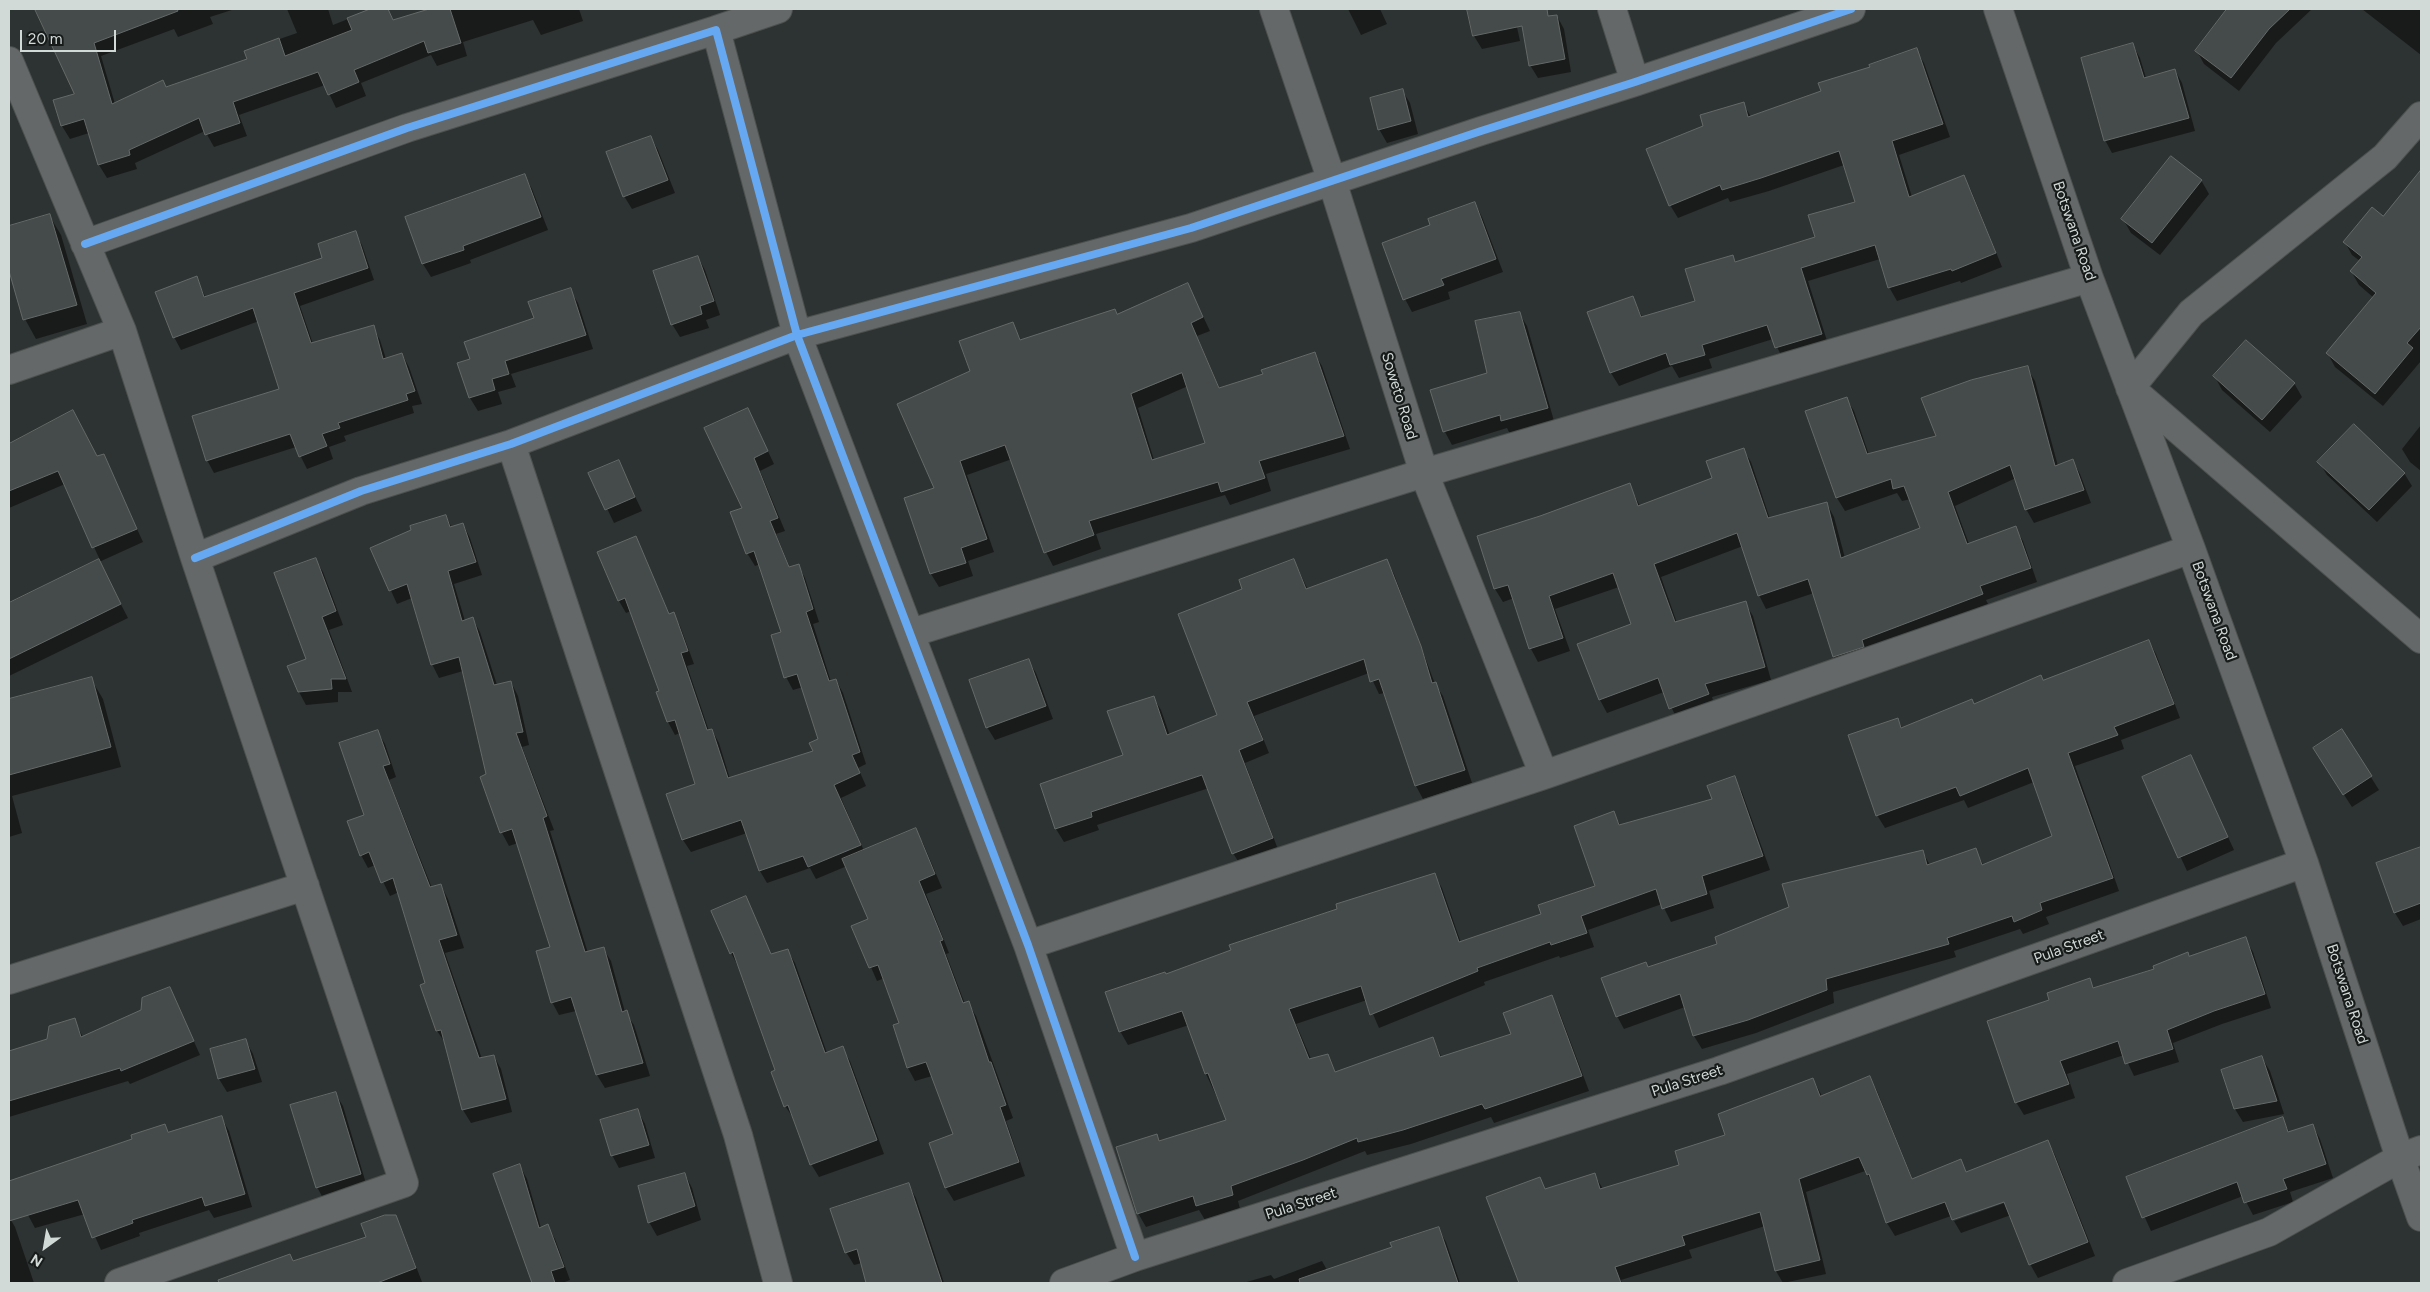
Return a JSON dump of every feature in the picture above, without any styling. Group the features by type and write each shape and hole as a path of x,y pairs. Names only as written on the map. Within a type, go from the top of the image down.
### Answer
{"street":[{"path":"85,244 407,128 778,9"},
{"name":"Soweto Road","path":"1274,9 1332,181 1424,473 1544,775"},
{"path":"1612,9 1635,82"},
{"path":"195,558 361,491 511,444 797,335 1191,228 1851,9"},
{"name":"Botswana Road","path":"1998,9 2089,278 2191,549 2411,1154 2421,1217"},
{"path":"716,30 797,335 1028,945 1135,1257"},
{"path":"9,60 122,331 195,558 404,1183 119,1283"},
{"path":"2421,116 2385,157 2191,313 2130,388 2421,640"},
{"path":"911,633 1424,473 2089,278"},
{"path":"9,370 122,331"},
{"path":"511,444 738,1135 778,1283"},
{"path":"1028,945 1544,775 2191,549"},
{"name":"Pula Street","path":"1064,1283 1135,1257 1719,1071 2304,863"},
{"path":"9,980 305,886"},
{"path":"2127,1283 2270,1232 2411,1154"}],"building":[{"path":"35,9 177,9 178,11 94,43 112,104 163,80 166,87 247,59 244,51 279,38 285,56 352,30 347,18 370,9 388,9 393,20 429,9 450,9 461,43 428,53 424,41 354,70 359,82 328,95 318,72 233,102 240,123 205,135 199,118 129,150 130,155 98,165 84,119 61,126 53,100 74,94"},
{"path":"1467,9 1547,9 1548,16 1557,15 1565,59 1529,66 1522,26 1473,36"},
{"path":"2227,9 2290,9 2269,29 2231,78 2195,51"},
{"path":"2133,43 2144,78 2175,69 2189,118 2104,141 2081,58"},
{"path":"1917,48 1943,124 1892,141 1909,197 1964,175 1996,253 1952,271 1951,269 1888,288 1875,245 1801,268 1822,334 1775,348 1767,325 1702,345 1705,355 1670,365 1666,353 1610,373 1587,312 1633,296 1641,317 1695,301 1685,269 1733,255 1735,262 1815,237 1808,215 1855,202 1839,151 1722,190 1720,185 1669,206 1646,149 1703,126 1700,115 1744,102 1748,117 1821,91 1818,83 1870,67 1869,65"},
{"path":"1403,89 1411,121 1378,130 1370,98"},
{"path":"651,136 668,180 623,197 606,152"},
{"path":"2171,156 2202,180 2152,243 2121,219"},
{"path":"2421,170 2421,327 2407,343 2413,348 2375,394 2326,353 2376,293 2350,271 2362,257 2343,242 2372,207 2383,216"},
{"path":"525,174 541,217 463,246 464,250 422,264 405,217"},
{"path":"1475,202 1496,259 1441,279 1444,285 1403,300 1382,243 1430,225 1428,219"},
{"path":"50,214 77,305 23,320 9,271 9,226"},
{"path":"356,231 368,268 294,293 311,343 374,325 383,359 402,353 415,391 406,394 408,400 338,423 340,428 322,434 327,446 299,457 290,434 206,461 192,416 279,389 253,308 173,338 155,292 197,276 204,297 322,258 318,244"},
{"path":"698,256 714,301 700,306 702,314 671,325 653,271"},
{"path":"1188,283 1203,317 1191,323 1219,388 1263,374 1261,370 1315,352 1344,436 1259,461 1265,478 1221,492 1218,482 1089,521 1094,535 1044,553 1005,445 960,461 987,539 961,548 966,563 930,574 904,498 934,488 897,404 970,371 959,341 1013,322 1020,340 1115,309 1117,314","holes":["1182,373 1205,443 1152,460 1131,394"]},
{"path":"571,288 586,335 505,361 509,374 492,379 495,390 469,398 457,363 470,359 464,342 534,318 528,302"},
{"path":"1520,312 1548,408 1501,421 1500,415 1443,432 1430,390 1487,373 1475,321"},
{"path":"2246,340 2295,383 2262,420 2213,376"},
{"path":"2028,366 2055,466 2073,459 2084,490 2025,510 2010,465 1948,492 1967,544 2016,526 2031,568 1980,586 1983,594 1862,640 1864,647 1833,657 1808,579 1758,596 1737,533 1654,564 1675,622 1746,601 1765,667 1705,684 1709,694 1669,709 1658,678 1599,700 1577,644 1631,624 1613,573 1549,596 1563,638 1529,649 1508,585 1494,589 1477,536 1540,516 1630,483 1638,506 1712,478 1706,461 1744,448 1768,518 1827,502 1841,558 1920,528 1904,486 1893,489 1891,479 1836,498 1805,411 1847,397 1867,454 1936,436 1921,398 1971,380"},
{"path":"748,408 768,451 754,458 778,518 770,521 789,567 799,564 813,609 806,612 829,681 836,679 860,752 852,755 860,773 834,785 861,845 808,867 803,856 759,871 741,820 682,840 666,794 695,784 675,720 667,722 656,692 659,691 625,598 618,601 597,552 636,536 669,614 674,612 688,651 681,653 707,730 712,729 728,778 813,751 809,743 818,739 797,674 784,678 771,635 781,632 754,551 746,554 730,512 742,508 704,428"},
{"path":"73,410 97,456 104,454 137,529 92,548 58,471 9,491 9,444"},
{"path":"2354,424 2405,473 2369,510 2317,462"},
{"path":"619,460 635,497 605,510 588,473"},
{"path":"446,515 450,527 463,523 476,562 448,571 462,621 473,617 494,685 511,681 523,732 516,733 547,816 543,818 585,952 604,947 622,1012 627,1010 643,1063 596,1075 571,997 551,1003 536,951 550,947 512,829 500,833 480,777 486,774 459,657 431,665 407,584 389,591 370,548 411,530 410,526"},
{"path":"316,558 336,611 322,617 346,679 331,679 332,689 298,692 287,666 306,659 274,573"},
{"path":"99,559 121,604 9,659 9,603"},
{"path":"1294,559 1306,589 1387,559 1421,646 1432,683 1436,682 1465,770 1415,786 1379,679 1370,682 1364,659 1247,702 1263,740 1239,750 1273,838 1232,854 1202,775 1091,812 1092,817 1055,829 1040,784 1123,755 1107,711 1154,696 1167,735 1217,715 1178,614 1242,589 1239,580"},
{"path":"2149,640 2174,704 2114,727 2118,735 2068,753 2113,878 2040,903 2042,910 2014,922 2012,916 1947,938 1949,944 1826,979 1827,990 1748,1020 1693,1036 1680,994 1616,1017 1601,978 1646,962 1648,967 1717,944 1715,937 1789,907 1782,884 1923,850 1927,865 1976,848 1982,865 2052,836 2028,768 1960,796 1956,787 1876,816 1848,735 1898,718 1901,728 1972,699 1974,704 2041,675 2043,680"},
{"path":"1029,659 1046,706 986,728 969,680"},
{"path":"92,677 111,747 9,775 9,699"},
{"path":"2342,729 2372,776 2343,795 2313,748"},
{"path":"378,730 390,764 383,766 430,887 441,884 457,935 439,940 479,1058 494,1055 506,1099 462,1110 441,1030 436,1031 420,985 425,983 393,878 381,883 369,852 360,856 347,821 364,815 339,743"},
{"path":"2191,755 2228,837 2178,858 2142,777"},
{"path":"1735,776 1763,856 1702,876 1707,894 1662,909 1656,889 1581,916 1587,933 1551,945 1550,942 1477,968 1478,971 1370,1015 1361,986 1289,1009 1309,1059 1328,1054 1335,1072 1433,1037 1440,1057 1511,1034 1503,1013 1552,995 1582,1076 1485,1109 1482,1104 1403,1130 1358,1142 1357,1138 1231,1186 1233,1195 1196,1206 1193,1196 1137,1214 1116,1147 1157,1134 1159,1141 1226,1120 1208,1073 1205,1074 1182,1011 1119,1032 1105,992 1165,972 1166,974 1231,950 1229,945 1337,909 1336,904 1435,873 1459,942 1541,914 1538,905 1595,886 1574,826 1614,811 1619,825 1712,799 1707,786"},
{"path":"916,828 935,874 919,881 943,940 940,941 963,1003 969,1001 989,1062 991,1062 1006,1105 1000,1107 1019,1162 945,1188 929,1143 953,1134 926,1062 907,1068 893,1025 899,1023 878,965 869,968 851,926 868,919 842,859"},
{"path":"2421,847 2421,903 2394,913 2376,863"},
{"path":"746,896 771,954 788,949 825,1053 843,1046 877,1140 810,1165 788,1105 784,1107 771,1072 775,1070 733,952 730,954 711,911"},
{"path":"2246,937 2265,994 2214,1011 2167,1030 2173,1049 2125,1064 2118,1041 2060,1061 2069,1084 2015,1103 1987,1021 2049,1000 2047,993 2090,978 2093,988 2154,969 2153,966 2188,952 2189,956"},
{"path":"170,987 194,1041 121,1071 120,1068 9,1101 9,1051 47,1039 49,1026 75,1018 81,1037 141,1010 142,998"},
{"path":"246,1039 255,1069 218,1079 210,1049"},
{"path":"2262,1056 2277,1101 2234,1109 2221,1070"},
{"path":"1870,1076 1912,1179 1961,1159 1966,1172 2048,1140 2088,1242 2029,1265 2004,1202 1952,1220 1945,1202 1886,1223 1869,1174 1867,1175 1859,1157 1799,1179 1820,1260 1775,1271 1760,1212 1682,1236 1685,1245 1615,1267 1621,1283 1519,1283 1486,1197 1540,1177 1545,1189 1595,1173 1600,1189 1679,1165 1675,1151 1725,1135 1718,1114 1813,1078 1820,1096"},
{"path":"336,1092 361,1174 316,1188 290,1105"},
{"path":"638,1109 649,1145 611,1156 600,1120"},
{"path":"222,1116 245,1194 205,1206 202,1197 132,1220 133,1223 92,1238 78,1200 9,1221 9,1181 132,1139 131,1135 165,1124 168,1132"},
{"path":"2283,1117 2288,1132 2313,1124 2326,1164 2283,1179 2287,1189 2244,1203 2237,1182 2142,1218 2126,1177"},
{"path":"520,1164 539,1228 548,1224 564,1267 551,1271 555,1283 532,1283 493,1174"},
{"path":"685,1173 695,1206 648,1223 638,1186"},
{"path":"909,1183 942,1283 866,1283 857,1249 845,1253 830,1209"},
{"path":"385,1215 396,1215 416,1268 377,1283 219,1283 218,1280 290,1254 293,1261 366,1237 361,1224"},
{"path":"1439,1227 1458,1283 1300,1283 1299,1279 1392,1247 1390,1243"}],"cycle path":[{"path":"195,558 361,491 511,444 797,335 1191,228 1851,9"},
{"path":"85,244 407,128 716,30 797,335 1028,945 1135,1257"}]}
